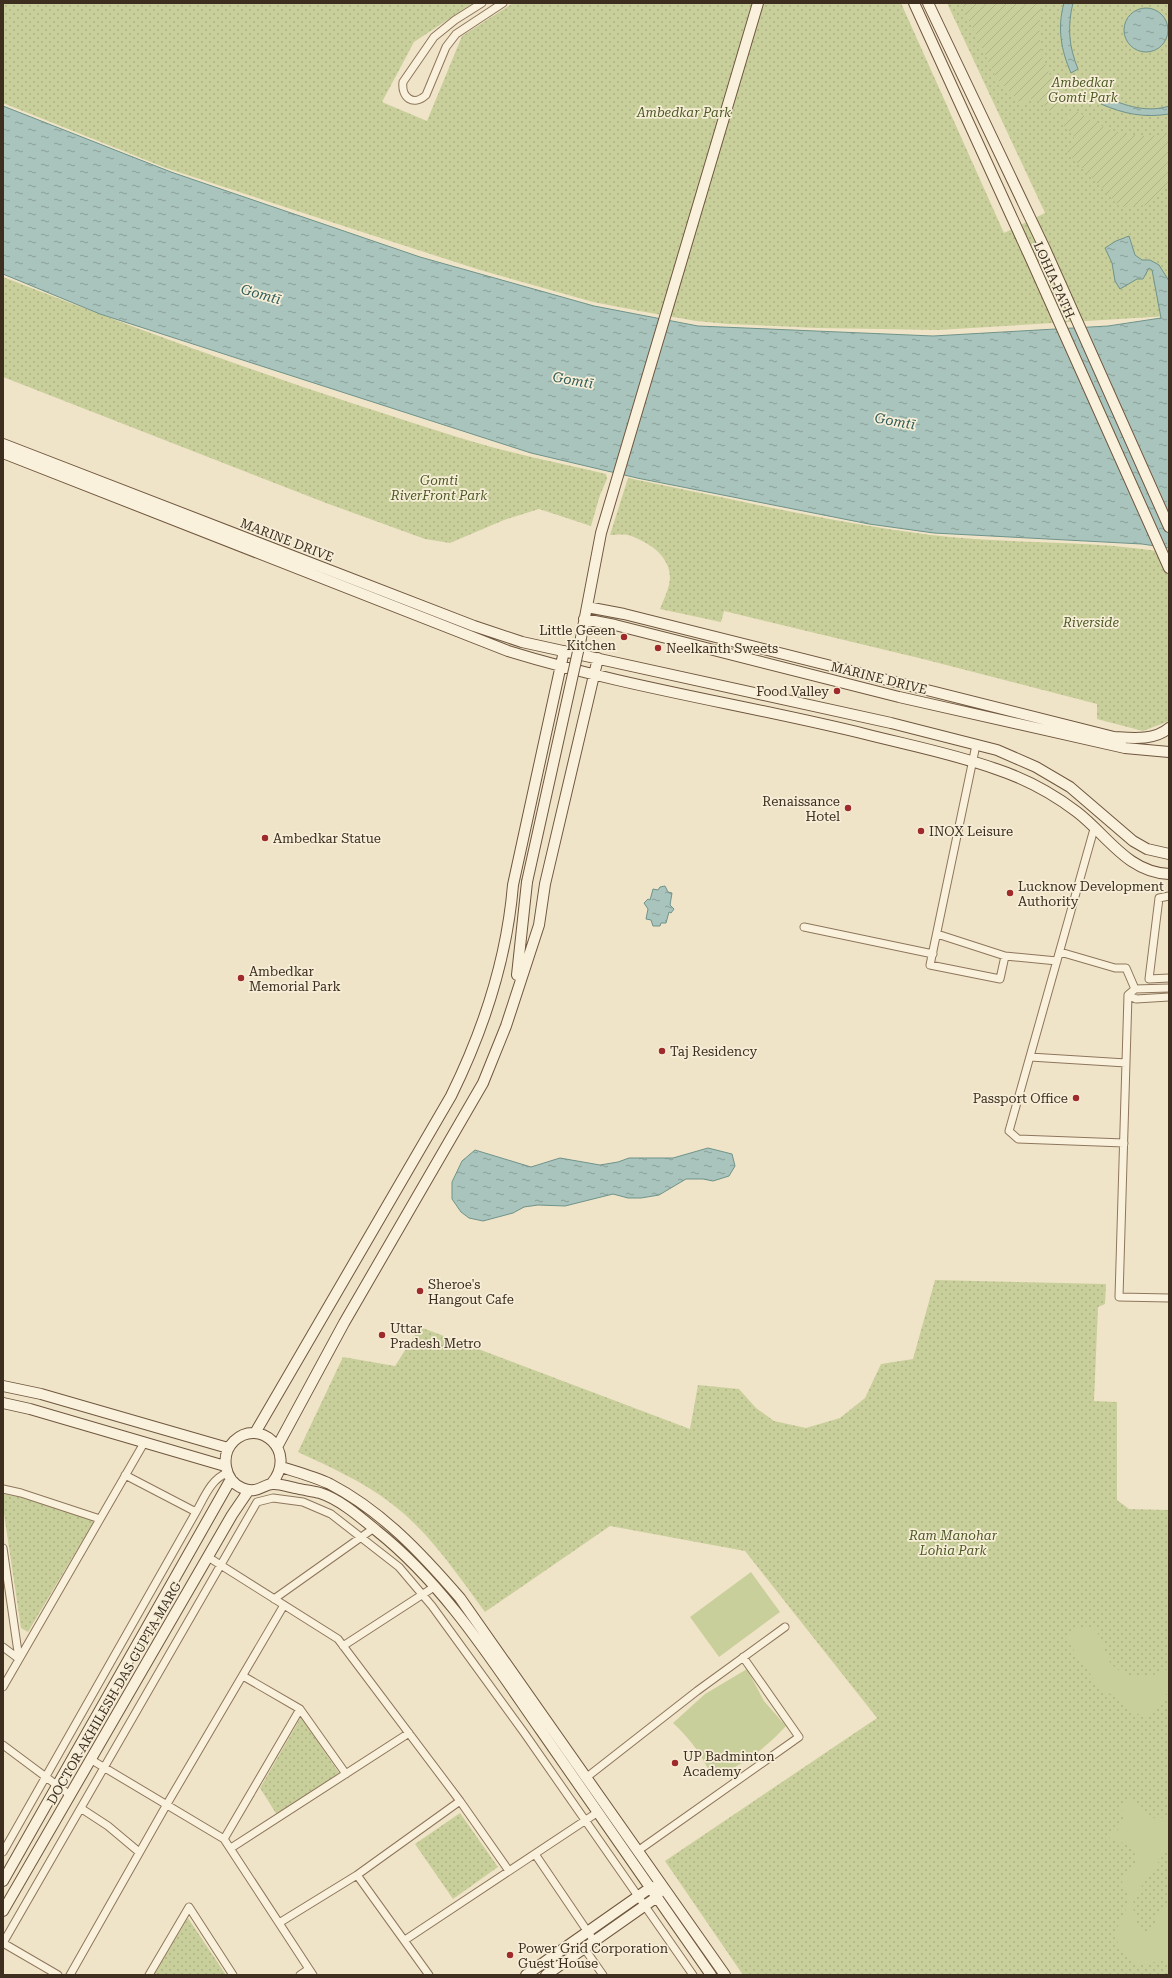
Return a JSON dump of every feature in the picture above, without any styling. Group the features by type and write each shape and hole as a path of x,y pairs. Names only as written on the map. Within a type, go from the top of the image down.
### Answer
{"street":[{"path":"482,3 455,20 434,37 403,82 402,88 407,98 413,101 420,100 426,95 446,47 456,34 503,3"},
{"path":"513,1005 528,882 581,638 602,533 758,3"},
{"name":"LOHIA PATH","path":"914,3 1030,256 1169,568"},
{"name":"LOHIA PATH","path":"928,3 1045,249 1169,527"},
{"name":"MARINE DRIVE","path":"3,444 474,626 522,642 883,721 997,750 1036,767 1070,787 1133,841 1147,849 1169,854"},
{"name":"MARINE DRIVE","path":"3,453 508,651 594,675 856,731 973,762 1018,776 1046,790 1078,813 1131,862 1142,867 1169,874"},
{"name":"MARINE DRIVE","path":"587,607 632,616 1114,737 1141,738 1165,731 1169,728"},
{"name":"MARINE DRIVE","path":"584,619 615,625 961,711 1125,748 1169,752"},
{"path":"255,1433 451,1096 468,1063 483,1024 510,918 513,885 564,650"},
{"path":"277,1447 344,1323 483,1083 513,1005 539,925 545,884 598,658"},
{"path":"976,745 930,965 1000,979 1005,956"},
{"path":"1094,829 1009,1131 1018,1139 1124,1143"},
{"path":"510,918 528,882"},
{"path":"1169,896 1158,898 1149,978 1169,978"},
{"path":"804,927 933,954"},
{"path":"937,934 1005,956 1057,961"},
{"path":"1060,952 1115,968 1126,968 1135,989"},
{"path":"1169,988 1135,989 1128,996 1119,1297 1169,1298"},
{"path":"1128,996 1136,999 1169,997"},
{"path":"1030,1057 1126,1063"},
{"path":"3,1386 41,1394 228,1448"},
{"path":"3,1403 30,1409 144,1443 228,1472"},
{"path":"255,1433 268,1438 277,1447 280,1453 281,1466 278,1476 272,1483 257,1490 249,1490 236,1484 228,1472 225,1457 228,1448 240,1437 255,1433"},
{"path":"3,1687 144,1443"},
{"path":"281,1466 329,1484 362,1503 392,1527 429,1562 460,1598 726,1975"},
{"path":"4,1848 46,1777 196,1512 215,1481 220,1476 228,1472"},
{"name":"DOCTOR AKHILESH DAS GUPTA MARG","path":"3,1881 57,1786 228,1472"},
{"path":"125,1475 196,1512"},
{"path":"272,1483 322,1494 354,1512 416,1566 488,1655 711,1975"},
{"path":"3,1489 21,1493 100,1519"},
{"name":"DOCTOR AKHILESH DAS GUPTA MARG","path":"3,1911 208,1557 249,1490"},
{"path":"58,1975 3,1943 82,1809 104,1767 257,1502 273,1498 303,1502 331,1514 399,1567 422,1594 516,1721 693,1975"},
{"path":"274,1599 374,1528"},
{"path":"3,1548 19,1659"},
{"path":"208,1557 338,1639 460,1801 509,1871"},
{"path":"343,1646 434,1587"},
{"path":"70,1975 139,1852 284,1605"},
{"path":"587,1777 697,1691 785,1627"},
{"path":"3,1647 19,1659"},
{"path":"639,1850 799,1737 743,1657"},
{"path":"243,1676 300,1709 346,1774"},
{"path":"224,1839 300,1709"},
{"path":"231,1848 409,1733"},
{"path":"3,1745 70,1795"},
{"path":"90,1759 224,1839 311,1972 300,1975"},
{"path":"279,1923 357,1875 460,1801"},
{"path":"82,1809 108,1826 139,1852"},
{"path":"405,1940 598,1812"},
{"path":"535,1854 594,1941"},
{"path":"357,1875 429,1975"},
{"path":"526,1975 650,1888 663,1885"},
{"path":"546,1975 657,1897 663,1885"},
{"path":"149,1975 189,1907 234,1975"},
{"path":"584,1948 603,1975"}],"green space":[{"path":"3,3 473,3 414,42 382,102 427,121 462,36 513,3 901,3 1004,233 1045,213 947,3 1169,3 1169,316 938,330 818,328 696,321 593,302 480,270 166,168 3,103"},
{"path":"961,3 1043,3 1039,29 1042,54 1051,78 1065,100 1052,113 1038,99 1028,99 1022,105 996,78"},
{"path":"1074,109 1108,129 1130,135 1155,136 1169,134 1169,185 1149,205 1120,207 1067,152 1074,145 1074,137 1061,122"},
{"name":"Gomti RiverFront Park","path":"3,277 227,361 397,418 492,447 606,474 607,479 600,495 591,526 539,509 504,520 450,543 425,539 326,503 3,377"},
{"name":"Riverside","path":"628,478 817,517 893,530 961,538 1110,546 1169,553 1169,721 1143,731 1097,719 1097,704 923,659 724,611 721,622 660,609 669,585 670,576 668,567 664,560 659,553 645,542 628,535 610,535"},
{"name":"Ram Manohar Lohia Park","path":"935,1280 1106,1284 1105,1304 1098,1307 1094,1401 1117,1402 1117,1500 1129,1509 1169,1510 1169,1975 743,1975 665,1861 877,1718 745,1551 610,1526 485,1612 431,1541 406,1515 381,1496 358,1482 298,1452 343,1357 395,1366 420,1327 690,1429 698,1385 739,1389 756,1408 774,1421 806,1428 840,1418 865,1398 881,1364 913,1359"},
{"path":"3,1494 23,1498 94,1521 28,1632 21,1628 3,1507"},
{"path":"751,1572 780,1612 719,1657 690,1617"},
{"path":"1081,1627 1092,1627 1096,1631 1101,1638 1110,1663 1118,1670 1128,1675 1138,1677 1150,1676 1169,1669 1169,1692 1166,1694 1156,1711 1147,1715 1141,1715 1117,1696 1105,1692 1102,1689 1067,1640 1072,1632"},
{"path":"747,1669 764,1701 786,1726 761,1750 734,1768 713,1779 696,1749 673,1723 705,1694"},
{"path":"301,1717 339,1773 277,1815 260,1788"},
{"path":"1131,1799 1138,1808 1147,1816 1152,1818 1163,1817 1169,1814 1169,1847 1134,1897 1133,1902 1137,1923 1147,1934 1152,1932 1161,1909 1169,1905 1169,1959 1140,1965 1123,1948 1115,1937 1126,1910 1128,1898 1122,1882 1124,1875 1135,1864 1135,1855 1131,1844 1109,1840 1111,1834 1121,1826 1122,1823 1123,1816 1120,1807"},
{"path":"460,1813 498,1867 453,1899 415,1844"},
{"path":"188,1918 226,1975 154,1975"}],"water":[{"path":"1064,3 1073,3 1070,20 1070,37 1078,69 1071,73 1061,39 1061,21"},
{"path":"1146,8 1158,12 1164,18 1168,30 1164,42 1158,48 1146,52 1134,48 1128,42 1124,30 1128,18 1134,12"},
{"path":"1106,97 1137,108 1153,109 1169,106 1169,114 1151,116 1126,113 1101,104"},
{"name":"Gomtī","path":"3,106 171,172 420,257 594,306 698,326 933,336 1108,326 1161,318 1152,270 1149,268 1143,279 1137,279 1120,289 1115,281 1112,263 1105,248 1116,241 1129,236 1135,255 1142,260 1150,260 1159,265 1169,281 1169,548 1142,544 934,533 869,524 637,478 531,453 100,314 3,274"},
{"path":"665,886 668,892 672,893 670,905 674,909 671,913 669,912 666,923 661,923 660,926 653,926 651,920 646,919 648,909 644,903 648,899 650,900 653,889 658,890 660,887"},
{"path":"708,1148 732,1154 735,1166 729,1176 713,1181 703,1179 686,1179 659,1195 641,1198 628,1198 613,1194 565,1206 538,1205 524,1207 513,1213 483,1221 469,1218 461,1212 452,1199 452,1182 462,1161 475,1150 531,1167 560,1158 600,1165 618,1162 629,1158 673,1158"}],"place":[{"name":"Little Geeen Kitchen","path":"624,637"},
{"name":"Neelkanth Sweets","path":"658,648"},
{"name":"Food Valley","path":"837,691"},
{"name":"Renaissance Hotel","path":"848,808"},
{"name":"INOX Leisure","path":"921,831"},
{"name":"Ambedkar Statue","path":"265,838"},
{"name":"Lucknow Development Authority","path":"1010,893"},
{"name":"Ambedkar Memorial Park","path":"241,978"},
{"name":"Taj Residency","path":"662,1051"},
{"name":"Passport Office","path":"1076,1098"},
{"name":"Sheroe's Hangout Cafe","path":"420,1291"},
{"name":"Uttar Pradesh Metro","path":"382,1335"},
{"name":"UP Badminton Academy","path":"675,1763"},
{"name":"Power Grid Corporation Guest House","path":"510,1955"}],"park label":[{"name":"Ambedkar Gomti Park","path":"1083,90"},
{"name":"Ambedkar Park","path":"684,112"}]}
